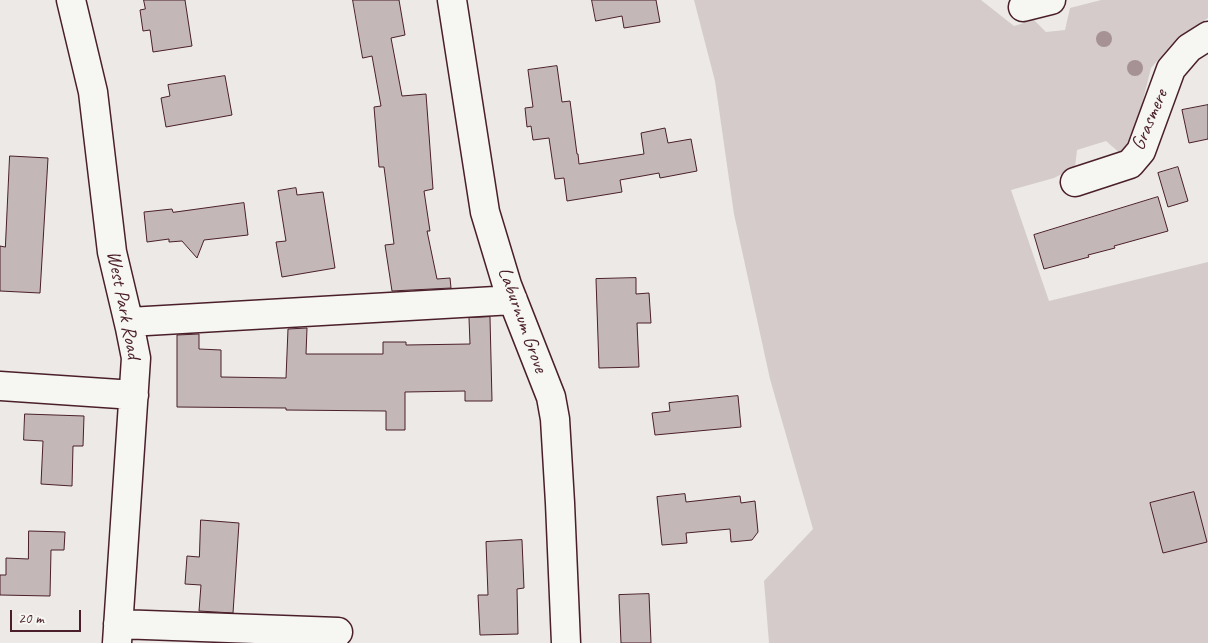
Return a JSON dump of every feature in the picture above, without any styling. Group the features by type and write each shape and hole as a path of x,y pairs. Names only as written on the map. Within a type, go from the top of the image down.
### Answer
{"street":[{"name":"West Park Road","path":"71,0 93,92 112,252 136,358 118,633"},
{"name":"Laburnum Grove","path":"452,0 485,212 513,300 551,397 555,419 566,643"},
{"name":"Grasmere","path":"1088,171 1130,164 1141,151 1171,69 1190,48 1208,36"},
{"path":"129,322 513,300"},
{"path":"0,386 134,395"},
{"path":"118,633 338,632"}],"shaded area":[{"path":"694,0 981,0 1014,26 1034,20 1046,32 1065,30 1070,8 1101,0 1208,0 1208,18 1177,38 1151,68 1134,136 1121,154 1106,141 1077,150 1075,167 1054,178 1011,190 1049,301 1208,262 1208,643 769,643 764,581 813,529 770,379 734,214 715,81"}],"building":[{"path":"144,0 185,0 192,46 153,52 150,30 143,31 140,10 145,9"},
{"path":"353,0 399,0 405,35 391,38 402,96 426,94 433,189 424,191 430,231 427,231 437,279 450,278 451,288 392,291 385,245 394,244 384,167 379,167 374,107 381,106 372,56 363,58"},
{"path":"592,0 656,0 660,22 624,28 622,16 596,21"},
{"path":"557,66 562,102 570,101 579,164 644,154 641,133 665,128 668,143 691,139 697,171 660,178 659,173 620,180 622,192 567,201 564,178 555,179 549,138 533,140 531,126 527,127 525,108 533,107 528,70"},
{"path":"225,76 232,115 166,127 161,98 170,96 168,85"},
{"path":"1208,105 1208,139 1189,143 1182,110"},
{"path":"10,156 48,158 40,293 0,291 0,246 5,247"},
{"path":"1178,167 1188,201 1168,207 1158,173"},
{"path":"296,188 297,195 323,192 335,268 282,277 276,242 286,241 278,191"},
{"path":"1158,197 1168,231 1114,246 1115,248 1088,255 1089,257 1044,269 1034,235"},
{"path":"244,203 248,235 204,240 197,258 182,241 169,242 169,239 147,242 144,212 172,209 173,212"},
{"path":"636,278 636,294 649,293 651,323 637,323 639,367 599,368 596,279"},
{"path":"490,317 492,401 465,401 465,391 405,392 405,430 386,430 386,411 177,407 177,335 199,334 199,349 221,350 221,377 286,378 288,329 307,328 306,354 383,354 383,342 406,342 406,345 470,344 469,318"},
{"path":"738,396 741,427 655,435 652,413 670,411 669,403"},
{"path":"25,414 84,416 83,446 73,446 72,486 41,484 43,441 24,440"},
{"path":"1194,492 1207,542 1163,553 1150,503"},
{"path":"685,494 686,502 740,496 741,503 755,501 758,532 752,540 731,542 730,529 686,533 687,543 662,545 657,497"},
{"path":"201,520 239,523 233,613 199,611 201,585 185,584 187,556 199,557"},
{"path":"29,531 65,532 64,550 51,550 50,596 0,595 0,575 6,575 6,558 28,559"},
{"path":"522,540 524,588 517,589 518,634 480,635 478,595 488,595 486,542"},
{"path":"649,594 651,643 621,643 619,595"}]}
